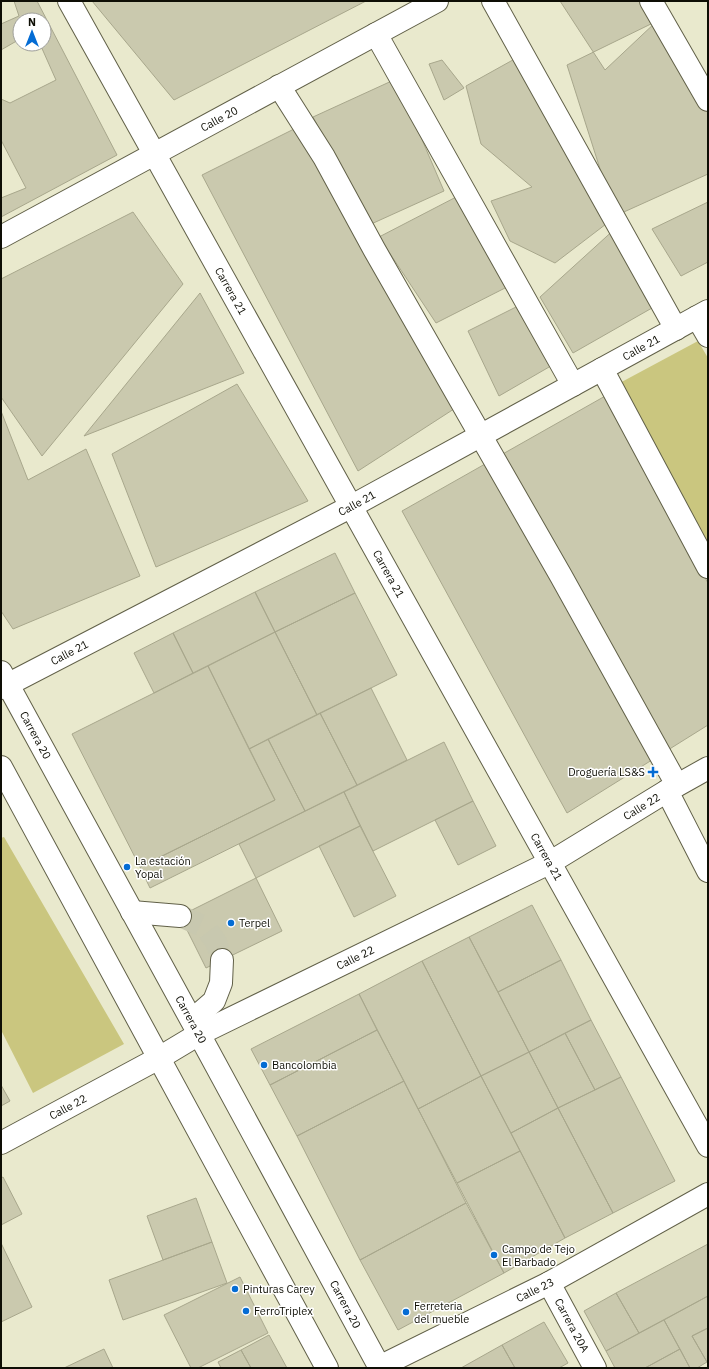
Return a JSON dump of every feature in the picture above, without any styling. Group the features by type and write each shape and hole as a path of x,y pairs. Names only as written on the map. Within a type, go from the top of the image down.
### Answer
{"street":[{"name":"Carrera 21","path":"69,1 551,862 708,1146"},
{"name":"Calle 20","path":"1,237 437,1"},
{"path":"493,1 676,329"},
{"path":"651,1 708,100"},
{"path":"376,34 572,385"},
{"path":"280,86 324,157 374,249 561,576 672,788 708,871"},
{"path":"703,314 708,336"},
{"name":"Calle 21","path":"3,682 352,506 703,314"},
{"path":"602,370 708,567"},
{"name":"Carrera 20","path":"3,682 132,912 379,1368"},
{"path":"1,766 327,1368"},
{"name":"Calle 22","path":"1,1143 159,1058 195,1027 551,862 672,788 708,768"},
{"path":"132,912 180,916"},
{"path":"195,1027 214,1001 222,983 222,960"},
{"name":"Calle 23","path":"379,1368 549,1283 708,1194"},
{"name":"Carrera 20A","path":"549,1283 595,1368"}],"shaded area":[{"path":"698,341 708,358 708,549 616,385"},
{"path":"4,837 124,1044 33,1093 1,1030 1,838"}],"building":[{"path":"1,1 37,1 43,12 12,12 12,52 52,52 52,30 117,155 1,217"},
{"path":"1,1 14,1 18,12 12,12 12,19 1,24"},
{"path":"92,1 366,1 174,100"},
{"path":"560,1 647,1 657,21 605,70"},
{"path":"657,21 708,111 708,174 615,216 567,65"},
{"path":"12,44 12,52 44,52 56,80 10,103 1,99 1,50"},
{"path":"520,56 610,221 555,263 510,241 491,201 532,187 481,144 466,86"},
{"path":"442,60 464,88 444,100 429,64"},
{"path":"396,79 444,191 369,225 313,117"},
{"path":"296,128 457,407 358,471 202,175"},
{"path":"1,140 26,188 1,198"},
{"path":"460,195 509,286 436,323 379,237"},
{"path":"708,202 708,262 681,276 652,229"},
{"path":"133,212 183,284 42,456 1,397 1,279"},
{"path":"617,227 659,304 573,353 540,297"},
{"path":"200,293 244,373 84,436"},
{"path":"526,302 556,363 499,396 468,331"},
{"path":"237,384 308,501 156,567 112,454"},
{"path":"607,395 708,583 708,725 567,813 402,511"},
{"path":"1,411 28,480 86,449 140,576 13,629 1,611"},
{"path":"335,553 355,593 275,632 255,592"},
{"path":"255,592 275,632 193,673 173,633"},
{"path":"355,593 397,675 317,715 275,632"},
{"path":"275,632 317,715 249,749 208,666"},
{"path":"173,633 193,673 154,693 134,653"},
{"path":"208,666 275,800 140,867 72,734"},
{"path":"371,688 407,760 357,785 320,713"},
{"path":"320,713 357,785 305,811 268,739"},
{"path":"268,739 305,811 150,888 140,867 275,800 249,749"},
{"path":"444,742 473,801 373,851 344,792"},
{"path":"344,792 360,826 256,878 239,844"},
{"path":"473,801 496,846 458,865 435,820"},
{"path":"360,826 396,896 354,917 319,846"},
{"name":"Terpel","path":"256,878 282,931 206,968 180,916"},
{"path":"532,905 561,960 498,992 469,937"},
{"path":"469,937 529,1052 481,1076 422,961"},
{"path":"561,960 591,1020 529,1052 498,992"},
{"path":"422,961 481,1076 418,1109 359,994"},
{"path":"359,994 377,1030 270,1085 251,1049"},
{"path":"591,1020 621,1077 595,1090 565,1033"},
{"path":"377,1030 404,1081 297,1136 270,1085"},
{"path":"565,1033 595,1090 558,1108 529,1052"},
{"path":"529,1052 558,1108 511,1133 481,1076"},
{"path":"481,1076 520,1151 457,1183 418,1109"},
{"path":"621,1077 675,1181 613,1213 558,1108"},
{"path":"404,1081 466,1203 360,1260 297,1136"},
{"path":"1,1085 10,1101 1,1106"},
{"path":"558,1108 613,1213 565,1238 511,1133"},
{"path":"520,1151 565,1238 504,1273 457,1183"},
{"path":"3,1177 22,1214 1,1225 1,1178"},
{"path":"196,1198 212,1242 163,1260 147,1216"},
{"path":"466,1203 504,1273 398,1330 360,1260"},
{"path":"212,1242 227,1283 123,1320 109,1280"},
{"path":"1,1243 32,1307 1,1322"},
{"path":"708,1244 708,1296 639,1333 616,1293"},
{"path":"240,1277 268,1333 198,1368 191,1368 164,1315"},
{"path":"616,1293 639,1333 606,1351 584,1311"},
{"path":"708,1296 708,1328 692,1336 707,1362 697,1368 690,1368 664,1320"},
{"path":"664,1320 680,1349 645,1368 615,1368 606,1351"},
{"path":"544,1322 568,1363 559,1368 515,1368 502,1345"},
{"path":"708,1328 708,1362 707,1362 692,1336"},
{"path":"269,1335 287,1368 251,1368 241,1350"},
{"path":"502,1345 515,1368 461,1368"},
{"path":"104,1349 113,1368 64,1368"},
{"path":"680,1349 690,1368 645,1368"},
{"path":"241,1350 251,1368 221,1368 218,1362"}],"tunnel":[{"path":"180,916 205,927 216,942 222,960"}],"place":[{"name":"Droguería LS&S","path":"653,772"},
{"name":"La estación Yopal","path":"127,867"},
{"name":"Terpel","path":"231,923"},
{"name":"Bancolombia","path":"264,1065"},
{"name":"Campo de Tejo El Barbado","path":"494,1255"},
{"name":"Pinturas Carey","path":"235,1289"},
{"name":"FerroTriplex","path":"246,1311"},
{"name":"Ferreteria del mueble","path":"406,1312"}]}
